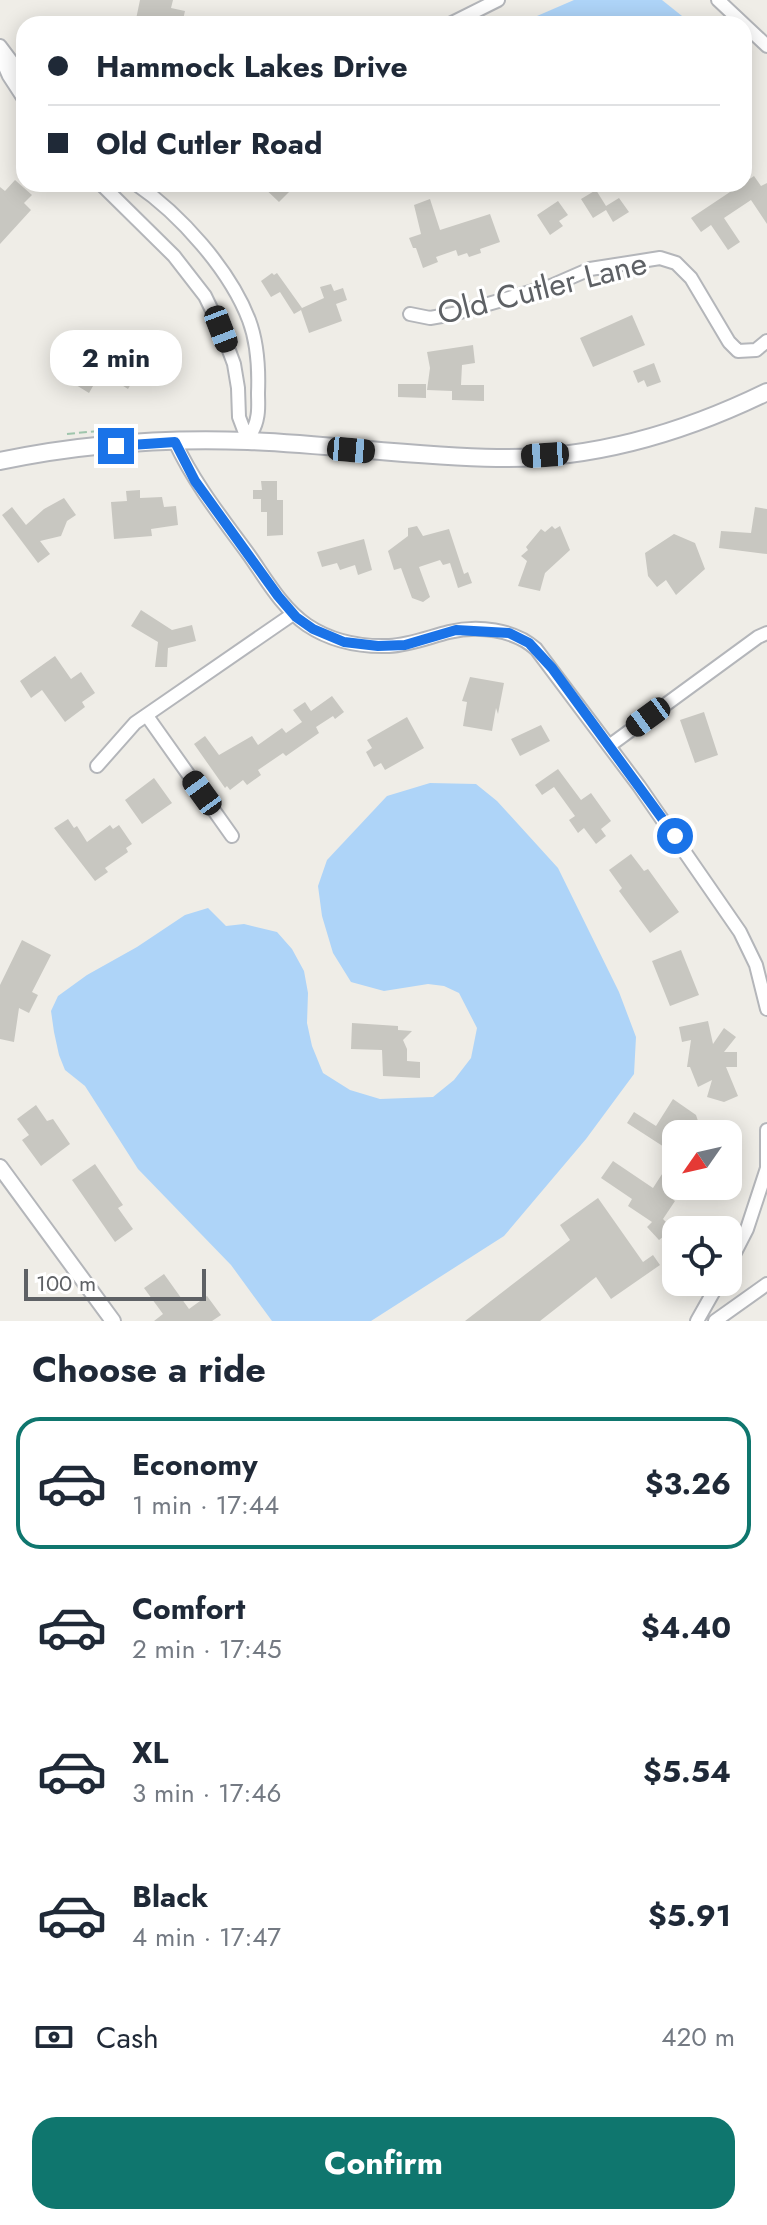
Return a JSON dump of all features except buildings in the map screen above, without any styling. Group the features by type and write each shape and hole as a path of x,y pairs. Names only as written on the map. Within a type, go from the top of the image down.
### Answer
{"main road":[{"path":"0,461 57,449 248,441 500,459 568,454 668,433 717,416 767,392"}],"street":[{"path":"466,16 498,0"},
{"path":"718,0 735,16"},
{"path":"752,32 767,46"},
{"path":"0,46 0,55 16,87"},
{"path":"0,46 16,67"},
{"path":"109,192 174,256 198,285 214,313 234,364 239,417 248,441"},
{"path":"147,192 196,237 221,271 246,314 256,347 259,381 258,417 248,441"},
{"name":"Old Cutler Lane","path":"410,314 430,318 453,314 551,286 583,271 660,258 676,263 691,278 729,342 738,351 756,350 767,341"},
{"path":"198,285 221,271"},
{"path":"175,442 195,481 293,614 323,634 361,645 405,645 449,632 501,632 520,636 546,660 711,887 740,932 756,965 767,1009"},
{"path":"97,766 135,723 293,614"},
{"path":"609,746 767,633"},
{"path":"147,716 232,836"},
{"path":"742,1237 767,1167 767,1130"},
{"path":"0,1167 113,1321"},
{"path":"715,1321 767,1284"},
{"path":"697,1321 711,1296"}],"water":[{"path":"574,0 662,0 682,16 537,16"},
{"path":"430,783 476,784 497,801 558,868 619,992 636,1037 634,1074 586,1139 504,1236 371,1321 272,1321 231,1265 138,1169 85,1086 65,1070 51,1011 58,996 87,975 185,915 208,908 226,926 244,924 277,932 292,949 304,971 308,993 307,1023 323,1073 350,1090 380,1099 433,1097 454,1080 471,1058 477,1028 459,993 444,986 428,984 384,991 351,982 333,953 322,916 318,886 327,860 387,796"}],"route":[{"path":"116,446 175,442 195,481 278,596 296,617 323,634 361,645 391,646 456,630 484,630 520,636 552,668 675,836"}]}
